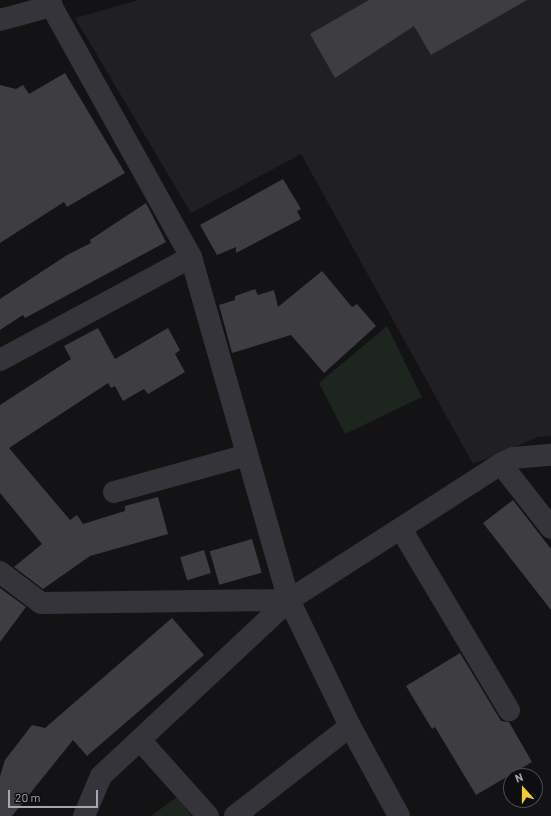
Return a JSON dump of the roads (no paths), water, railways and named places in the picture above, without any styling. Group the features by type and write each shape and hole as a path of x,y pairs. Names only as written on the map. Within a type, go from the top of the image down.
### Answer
{"street":[{"path":"0,20 50,3 191,257 289,600 350,726 398,816"},
{"path":"0,360 191,257"},
{"path":"114,492 247,455"},
{"path":"84,816 101,776 289,600 501,464 512,458 551,455"},
{"path":"501,464 551,528"},
{"path":"400,529 509,710"},
{"path":"0,572 41,603 289,600"},
{"path":"236,816 350,726"},
{"path":"140,740 208,816"}]}
